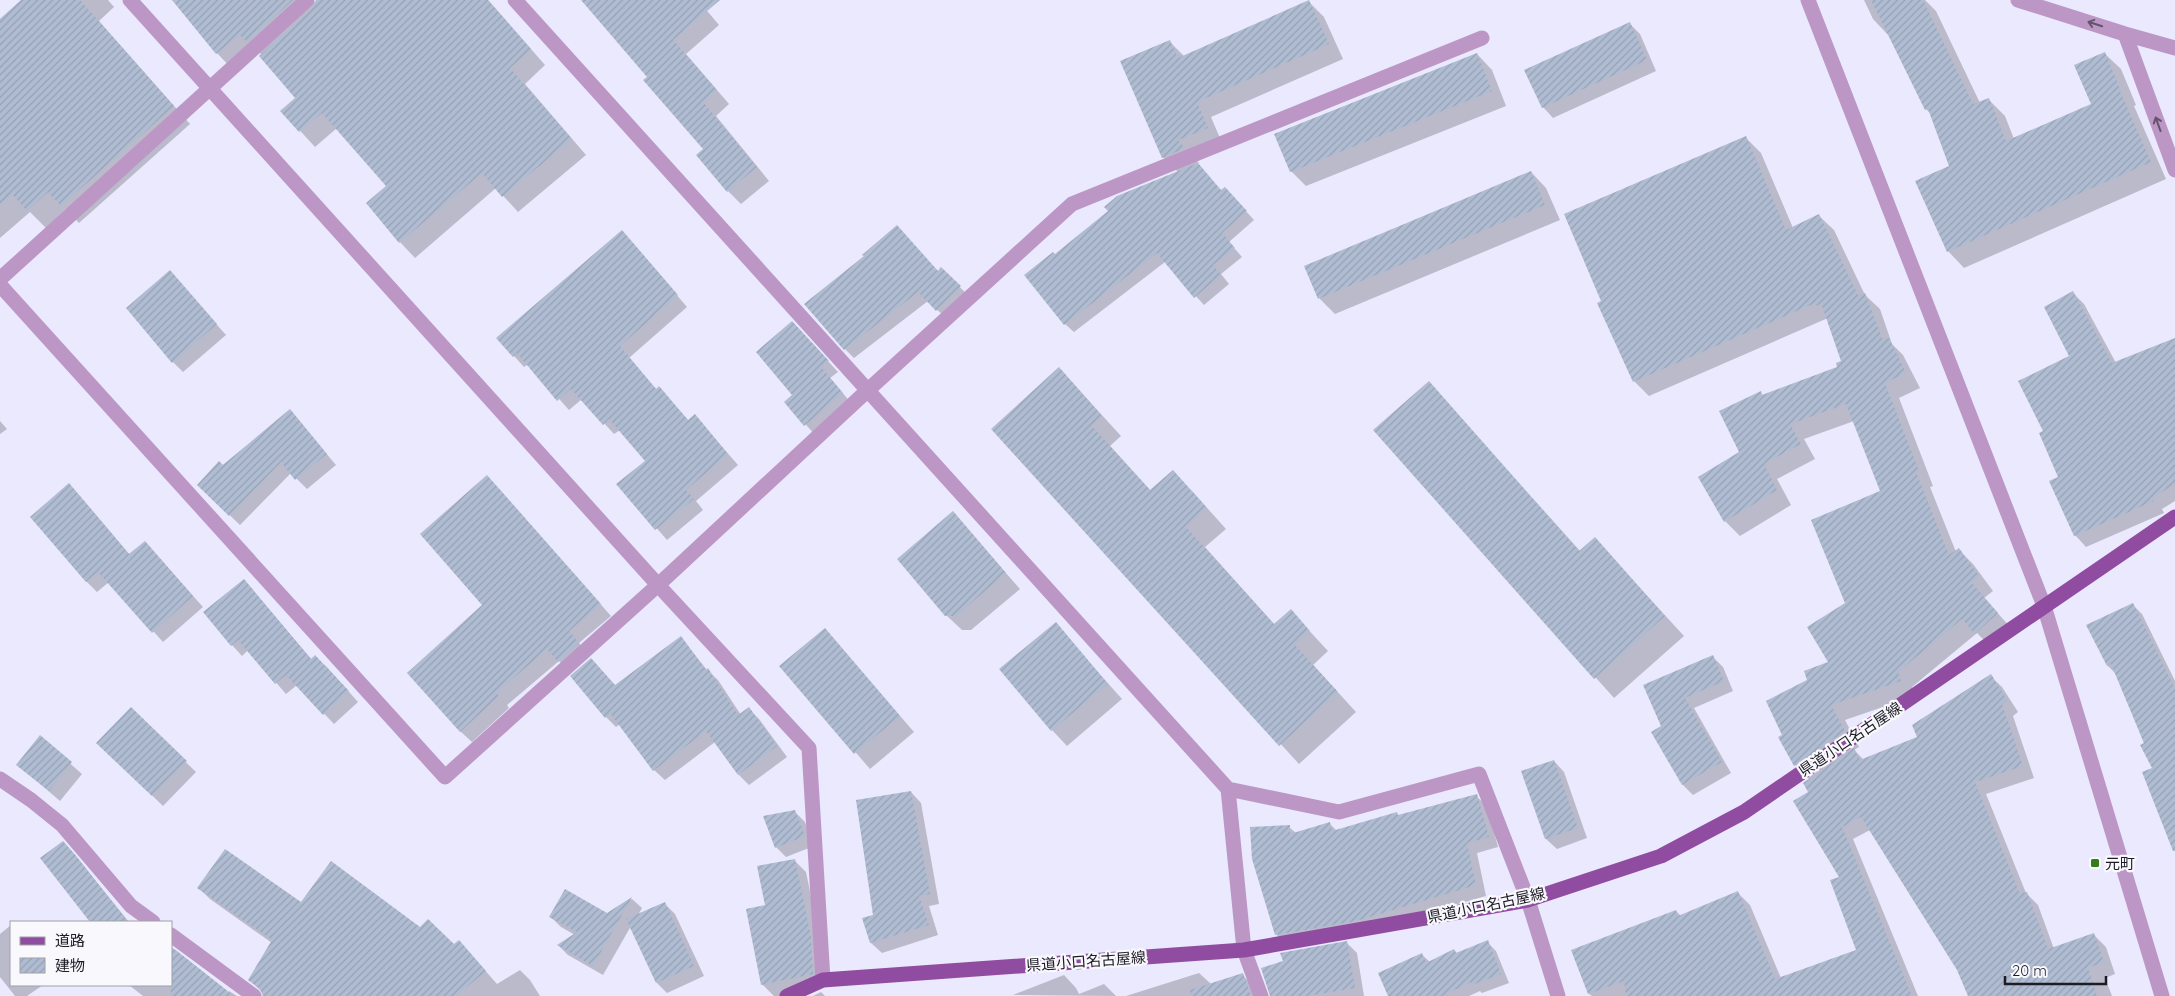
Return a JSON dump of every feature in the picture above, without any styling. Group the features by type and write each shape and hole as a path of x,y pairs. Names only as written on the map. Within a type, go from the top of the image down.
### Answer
{"main road":[{"name":"県道小口名古屋線","path":"787,996 823,980 1244,950 1528,900 1661,856 1744,812 2175,517"}],"street":[{"path":"130,0 658,585 809,748 823,980"},
{"path":"0,279 211,90 307,0"},
{"path":"515,0 1228,789 1339,812 1479,774 1528,900 1558,996"},
{"path":"1808,0 2044,606 2162,996"},
{"path":"2018,0 2175,48"},
{"path":"2125,34 2175,170"},
{"path":"0,285 445,777 658,585 1072,204 1482,38"},
{"path":"0,779 31,800 62,825 131,906 152,921"},
{"path":"1228,789 1244,950 1261,996"},
{"path":"172,937 254,996"}],"building":[{"path":"21,0 80,0 174,106 61,206 48,192 27,211 12,194 0,205 0,19"},
{"path":"172,0 293,0 247,42 240,35 216,54"},
{"path":"316,0 488,0 531,49 510,68 572,139 502,197 482,173 399,243 366,203 386,186 322,113 299,132 280,111 295,98 259,56 313,7"},
{"path":"581,0 720,0 673,40 717,90 703,102 757,167 727,192 696,155 703,149 643,80 647,77"},
{"path":"1309,0 1329,44 1197,102 1208,128 1178,140 1185,148 1162,158 1120,61 1170,40 1178,58"},
{"path":"1871,0 1923,0 1973,104 1989,98 2006,141 2091,104 2074,65 2105,52 2151,162 1947,252 1915,181 1949,166 1928,109 1925,110"},
{"path":"1630,22 1647,60 1542,108 1524,70"},
{"path":"1477,53 1492,91 1290,172 1274,134"},
{"path":"1746,136 1786,230 1819,214 1858,295 1865,293 1883,341 1889,338 1906,373 1885,383 1919,471 1916,472 1949,555 1959,548 1979,576 1971,582 1998,613 1975,634 1962,619 1898,672 1901,681 1831,705 1845,731 1794,766 1778,737 1782,735 1766,701 1807,680 1804,671 1828,662 1807,627 1845,603 1811,520 1880,491 1846,404 1790,424 1801,444 1764,464 1777,490 1724,522 1698,477 1739,452 1719,411 1761,391 1762,395 1837,367 1836,363 1841,361 1821,303 1817,306 1815,303 1633,382 1597,303 1601,301 1564,214"},
{"path":"1198,163 1221,190 1225,187 1247,211 1222,233 1235,248 1213,265 1221,275 1194,298 1157,253 1064,325 1024,275 1053,252 1055,254 1108,211 1104,207 1117,196"},
{"path":"1531,171 1545,205 1318,299 1304,266"},
{"path":"897,225 938,271 941,267 961,286 936,311 918,292 844,350 804,304 864,256 862,255"},
{"path":"622,230 678,295 620,346 656,389 659,386 688,420 695,414 728,454 686,490 694,499 655,530 616,484 645,461 609,419 603,425 571,389 557,401 517,353 513,357 496,338"},
{"path":"170,270 217,324 172,363 126,308"},
{"path":"2073,291 2112,363 2175,338 2175,484 2152,498 2154,501 2074,536 2049,481 2058,477 2039,433 2043,431 2018,381 2069,356 2044,307"},
{"path":"792,321 829,361 821,367 843,393 804,426 784,402 792,395 756,352"},
{"path":"1059,367 1102,416 1092,426 1150,490 1173,470 1207,508 1186,527 1274,624 1291,609 1310,631 1295,645 1338,692 1279,746 991,429"},
{"path":"1429,381 1579,551 1595,537 1665,616 1594,679 1373,430"},
{"path":"290,409 327,454 295,480 281,462 229,516 197,485 219,461 223,465"},
{"path":"487,475 601,604 569,631 579,643 558,662 547,649 496,693 499,696 460,732 407,673 482,605 420,534"},
{"path":"69,483 129,554 145,541 193,596 152,633 98,572 86,582 30,517"},
{"path":"953,511 1006,573 956,616 945,616 897,559"},
{"path":"244,579 311,659 315,655 349,691 323,715 286,675 275,684 238,640 231,646 203,612"},
{"path":"2133,603 2175,689 2175,851 2173,851 2142,772 2152,768 2140,745 2144,743 2111,664 2107,666 2086,625"},
{"path":"1056,622 1108,684 1051,731 999,669"},
{"path":"825,628 900,716 854,754 779,666"},
{"path":"681,636 706,670 708,668 738,715 749,707 777,746 738,775 706,731 653,771 610,713 605,718 570,676 591,658 615,685"},
{"path":"1713,655 1724,681 1685,698 1722,762 1682,785 1651,732 1661,726 1643,685"},
{"path":"1991,674 2007,700 2002,704 2023,766 1975,782 2020,894 2027,892 2048,949 2094,933 2104,962 2088,968 2097,996 1968,996 1957,970 1861,817 1842,827 1912,996 1626,996 1624,981 1588,994 1571,950 1676,910 1678,916 1738,891 1775,979 1856,950 1830,880 1839,877 1793,801 1808,792 1803,783 1854,748 1860,760 1917,737 1912,725"},
{"path":"131,707 187,761 152,796 96,743"},
{"path":"40,735 72,762 49,791 16,765"},
{"path":"1554,760 1578,828 1545,839 1521,771"},
{"path":"911,791 930,894 919,896 929,925 870,943 862,918 873,915 856,800"},
{"path":"1477,794 1489,837 1467,843 1476,885 1356,921 1275,935 1252,859 1250,827 1290,825 1290,834 1330,822 1332,831 1397,812 1398,815"},
{"path":"795,810 805,836 775,848 763,816"},
{"path":"63,841 127,921 89,921 40,858"},
{"path":"225,849 301,902 331,861 420,927 428,919 454,944 459,940 486,971 456,996 263,996 260,989 248,980 272,940 197,888"},
{"path":"795,859 811,937 813,974 761,985 746,909 765,905 757,866"},
{"path":"565,889 607,913 632,897 593,966 557,945 577,932 549,917"},
{"path":"665,902 694,966 656,983 626,919"},
{"path":"1488,940 1501,974 1472,985 1471,982 1442,996 1388,996 1378,973 1422,953 1426,963 1454,949 1456,953"},
{"path":"1347,941 1355,988 1307,996 1270,996 1261,968 1283,961 1280,953"},
{"path":"172,948 234,996 171,996"},
{"path":"1243,973 1251,996 1191,996 1190,990"}],"place":[{"name":"元町","path":"2095,863"}]}
